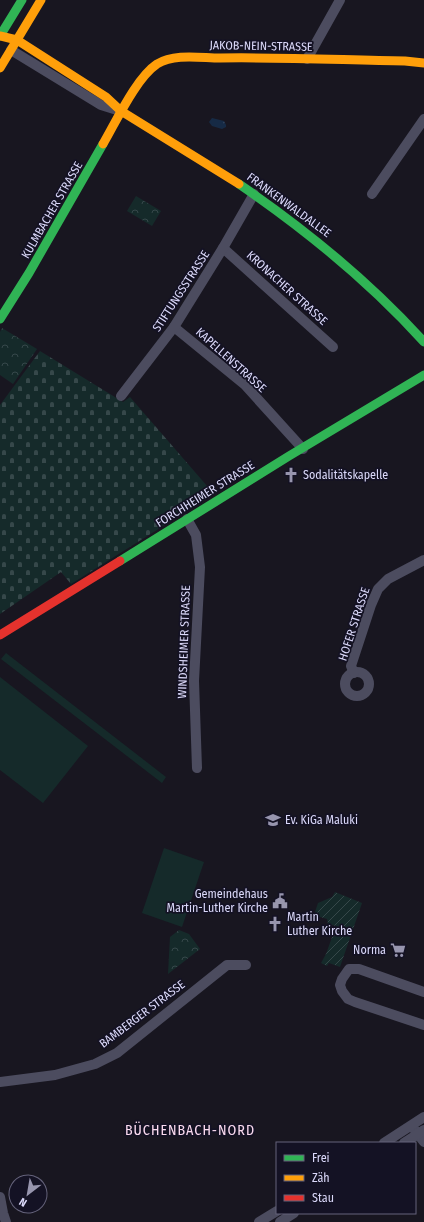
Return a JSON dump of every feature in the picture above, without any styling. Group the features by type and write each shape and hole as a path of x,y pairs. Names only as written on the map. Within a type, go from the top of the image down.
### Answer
{"street":[{"path":"0,36 22,0"},
{"path":"0,68 41,0"},
{"path":"307,59 340,0"},
{"path":"11,50 0,36 17,40"},
{"name":"FRANKENWALDALLEE","path":"17,40 106,97 121,111 254,194 292,222 357,274 384,299 424,342"},
{"name":"FRANKENWALDALLEE","path":"11,50 101,105 121,111"},
{"name":"JAKOB-NEIN-STRASSE","path":"121,111 134,90 148,73 159,64 178,58 239,57 405,61 424,63"},
{"name":"KULMBACHER STRASSE","path":"0,319 29,273 121,111"},
{"path":"372,194 424,119"},
{"name":"STIFTUNGSSTRASSE","path":"121,396 174,327 224,248 254,194"},
{"name":"KRONACHER STRASSE","path":"224,248 333,347"},
{"name":"KAPELLENSTRASSE","path":"174,327 245,385 303,448"},
{"name":"FORCHHEIMER STRASSE","path":"0,635 303,448 424,376"},
{"name":"WINDSHEIMER STRASSE","path":"187,519 196,535 200,567 194,681 197,768"},
{"name":"HOFER STRASSE","path":"354,673 351,666 378,589 388,580 424,560"},
{"name":"BAMBERGER STRASSE","path":"0,1082 55,1075 95,1064 117,1053 227,965 246,965"},
{"path":"424,992 360,969 349,969 340,985 344,995 355,1002 424,1025"},
{"path":"386,1142 424,1117"},
{"path":"406,1142 422,1135 412,1125"},
{"path":"0,1197 6,1222"},
{"path":"259,1222 276,1212"},
{"path":"280,1222 292,1214"}],"green space":[{"path":"136,196 161,211 152,226 127,211"},
{"path":"2,328 37,349 13,384 0,375 0,332"},
{"path":"40,351 123,402 130,397 214,494 71,584 61,572 0,614 0,405"},
{"path":"6,653 166,777 162,783 1,659"},
{"path":"0,677 88,746 43,803 0,770"},
{"path":"164,848 204,862 182,927 142,913"},
{"path":"335,892 362,903 340,967 329,963 327,966 321,963 326,954 336,926 328,924 327,919 317,916 315,919 313,918 318,903 332,897"},
{"path":"179,930 189,934 200,949 168,974 170,937"}],"water":[{"path":"212,118 224,121 226,127 222,129 212,126 209,122"}],"traffic: fast":[{"path":"0,36 22,0"},
{"path":"0,319 29,273 103,144"},
{"path":"239,184 264,201 336,257 381,298 424,342"},
{"path":"120,561 289,456 424,375"}],"traffic: slow":[{"path":"0,68 41,0"},
{"path":"0,36 17,40 106,97 121,111 239,184"},
{"path":"103,144 127,101 142,79 157,64 172,58 289,58 405,61 424,63"}],"traffic: jam":[{"path":"0,635 120,561"}],"place":[{"name":"Sodalitätskapelle","path":"291,475"},
{"name":"Ev. KiGa Maluki","path":"273,820"},
{"name":"Gemeindehaus Martin-Luther Kirche","path":"280,901"},
{"name":"Martin Luther Kirche","path":"275,924"},
{"name":"Norma","path":"398,950"}],"district":[{"name":"BÜCHENBACH-NORD","path":"190,1130"}]}
